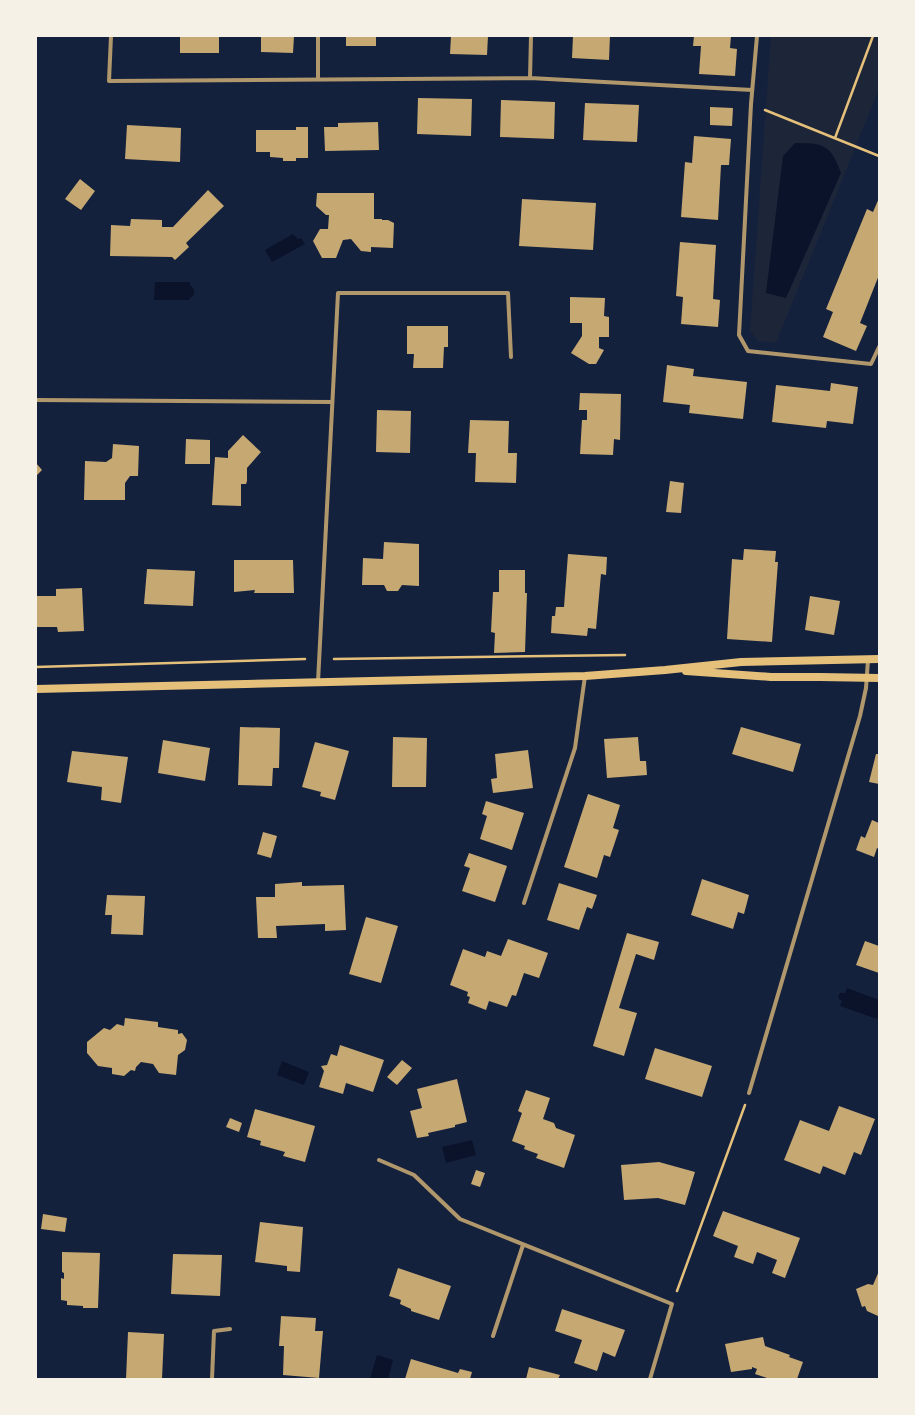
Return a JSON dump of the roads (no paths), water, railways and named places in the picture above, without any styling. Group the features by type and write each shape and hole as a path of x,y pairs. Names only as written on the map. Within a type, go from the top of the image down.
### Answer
{"main road":[{"path":"36,689 585,676 741,662 868,658 879,659"},
{"path":"665,670 771,677 879,678"}],"street":[{"path":"111,36 109,82 530,78 752,90"},
{"path":"318,36 318,79"},
{"path":"530,78 531,36"},
{"path":"757,36 750,104 738,335 748,351 871,364 879,347"},
{"path":"318,682 338,293 508,293 511,357"},
{"path":"36,400 332,402"},
{"path":"749,1092 860,716 867,678 868,658"},
{"path":"524,903 575,748 585,676"},
{"path":"379,1160 414,1175 460,1219 672,1304 650,1379"},
{"path":"493,1336 523,1245"},
{"path":"212,1379 214,1331 230,1329"}]}
